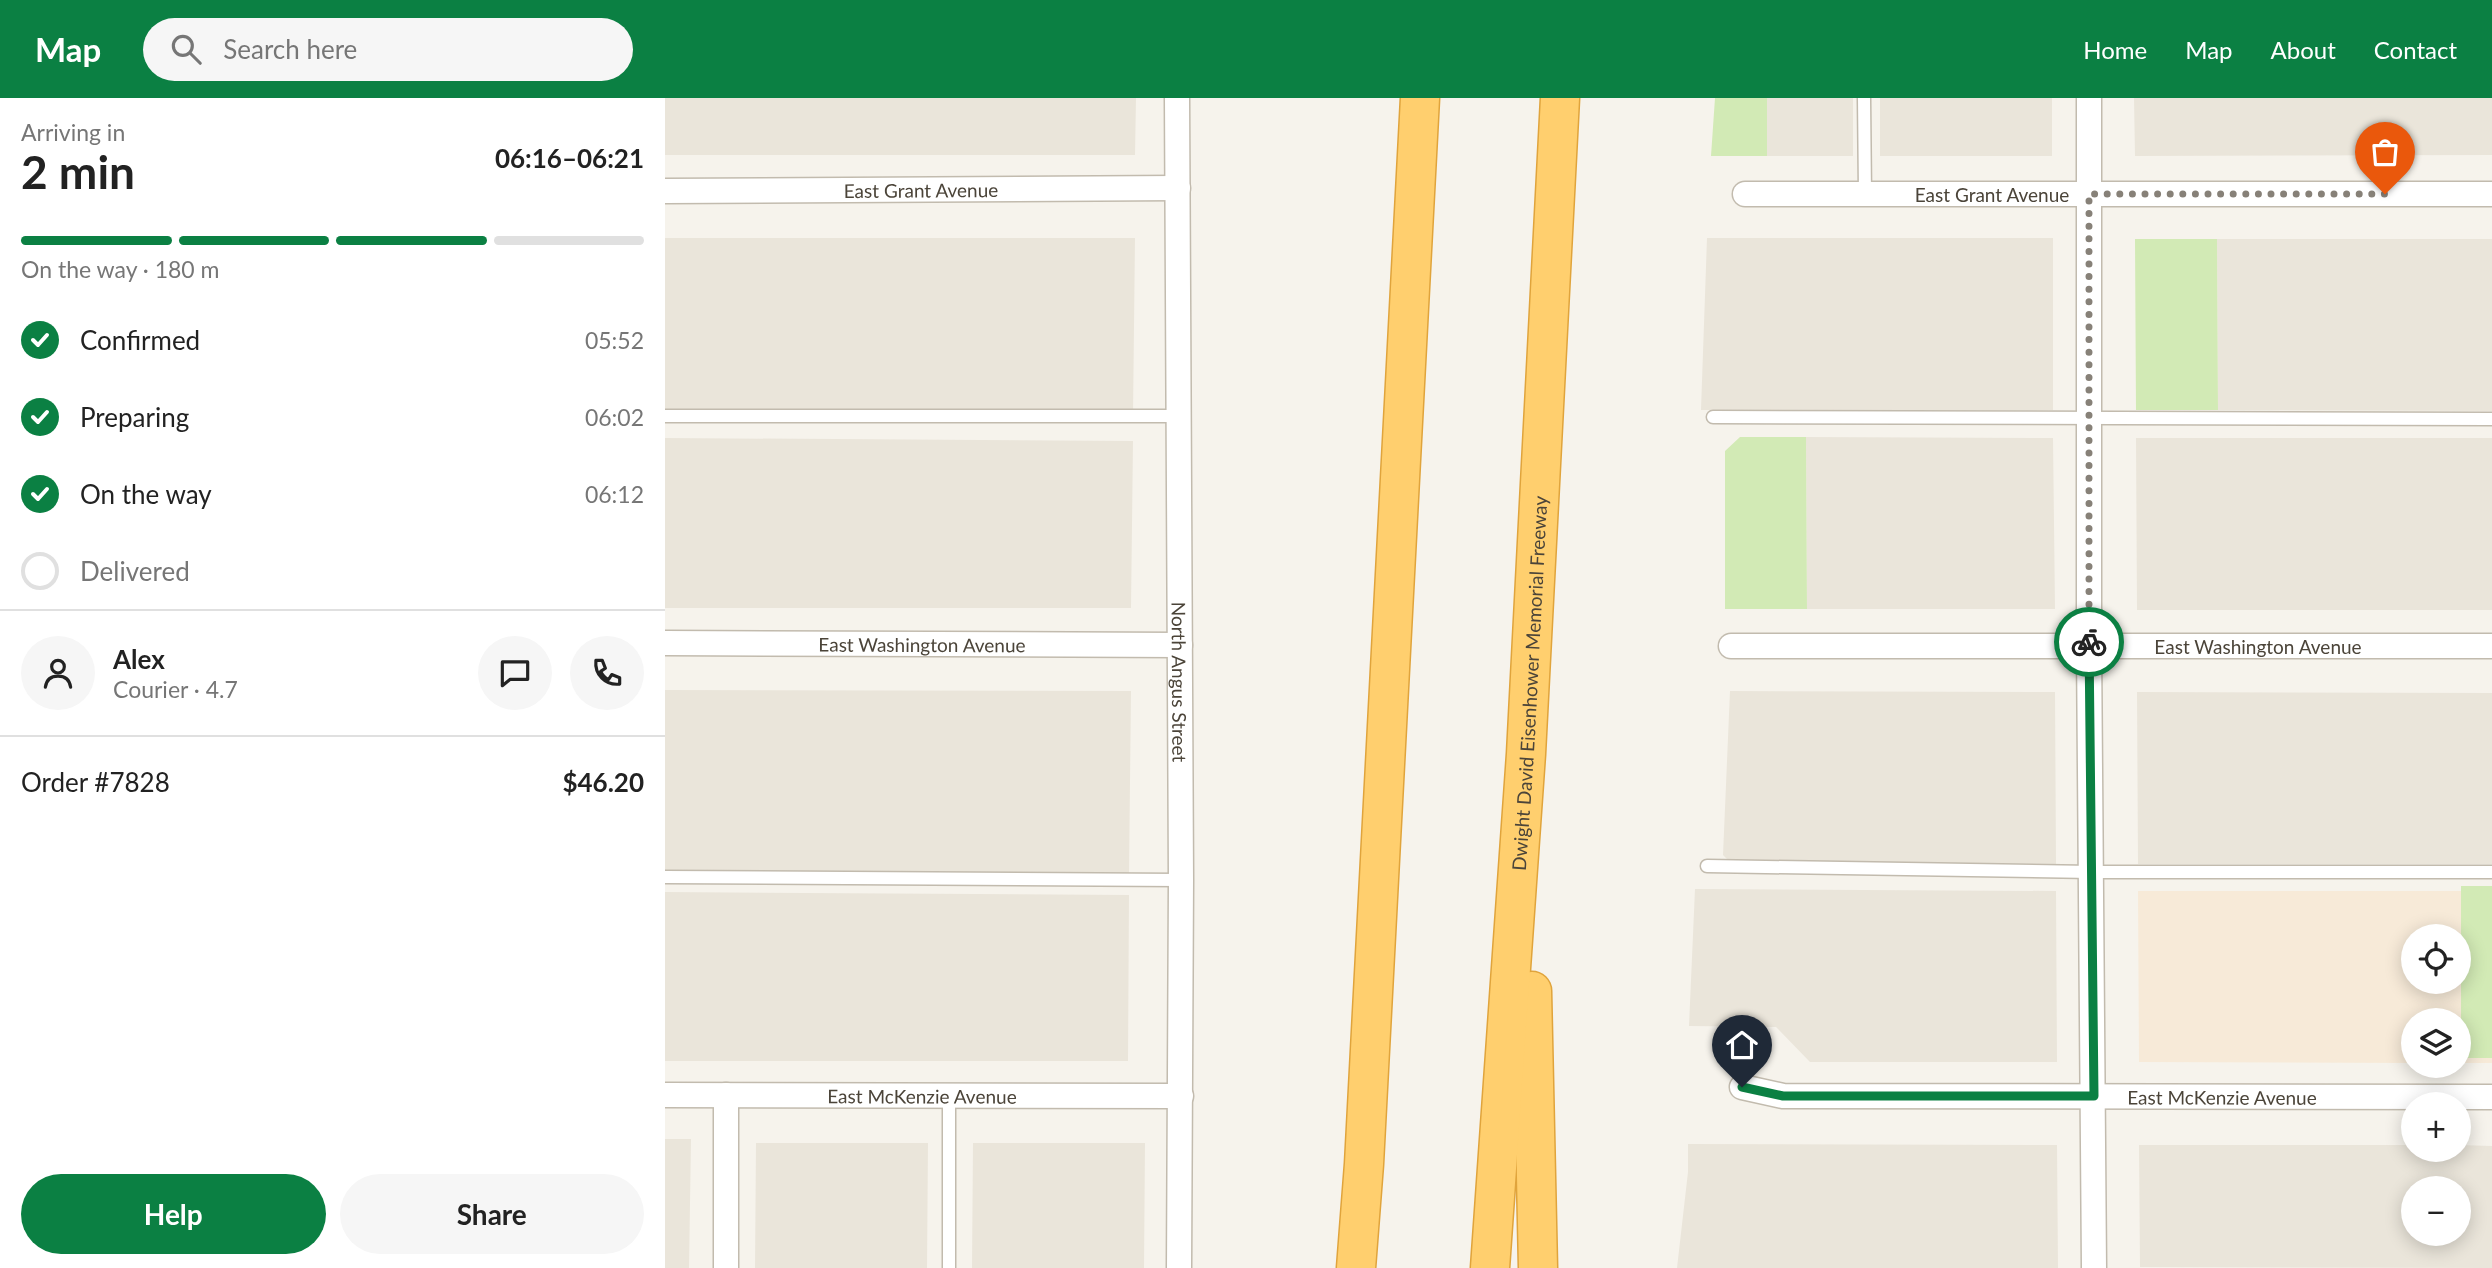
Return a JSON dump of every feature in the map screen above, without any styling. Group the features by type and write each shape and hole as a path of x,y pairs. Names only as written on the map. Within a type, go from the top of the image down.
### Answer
{"highway":[{"path":"1400,98 1408,305"},
{"path":"1356,1268 1364,1164 1420,98"},
{"name":"Dwight David Eisenhower Memorial Freeway","path":"1490,1268 1526,754 1560,98"},
{"path":"1329,1268 1388,695"},
{"path":"1526,754 1538,1268"}],"street":[{"name":"North Angus Street","path":"1177,98 1181,880 1179,1268"},
{"path":"2089,98 2089,646 2094,1268"},
{"name":"East Grant Avenue","path":"665,191 1178,188"},
{"name":"East Grant Avenue","path":"1745,194 2492,194"},
{"name":"East Washington Avenue","path":"665,643 1180,645"},
{"name":"East Washington Avenue","path":"1731,646 2492,646"},
{"name":"East McKenzie Avenue","path":"1742,1087 1783,1096 2492,1097"},
{"name":"East McKenzie Avenue","path":"665,1095 1181,1096"},
{"path":"726,1095 726,1268"}],"lane":[{"path":"1864,98 1865,194"},
{"path":"665,416 1179,416"},
{"path":"1713,417 2492,419"},
{"path":"1707,866 2092,873 2492,872"},
{"path":"665,877 1181,880"},
{"path":"949,1096 949,1268"}],"shaded area":[{"path":"665,98 1136,98 1135,155 665,155"},
{"path":"1767,98 1853,98 1853,156 1767,156"},
{"path":"1880,98 2052,98 2052,156 1880,156"},
{"path":"2134,98 2492,98 2492,155 2135,156"},
{"path":"665,238 1135,238 1133,416 665,414"},
{"path":"1707,238 2053,238 2053,410 1701,410"},
{"path":"2217,239 2492,239 2492,411 2218,410"},
{"path":"1806,437 2053,438 2055,609 1807,609"},
{"path":"665,438 1133,441 1131,608 665,608"},
{"path":"2136,438 2492,438 2492,610 2137,610"},
{"path":"665,690 1131,691 1129,873 665,870"},
{"path":"1730,691 2055,692 2056,864 1730,862 1723,855"},
{"path":"2137,692 2492,693 2492,864 2138,864"},
{"path":"1695,889 2056,891 2057,1062 1810,1062 1776,1027 1689,1026"},
{"path":"2138,891 2492,891 2492,1063 2471,1063 2471,1008 2401,1008 2401,1063 2139,1062"},
{"path":"665,892 1129,895 1128,1061 665,1061"},
{"path":"665,1139 691,1139 689,1268 665,1268"},
{"path":"756,1143 928,1143 927,1268 755,1268"},
{"path":"973,1143 1145,1143 1144,1268 972,1268"},
{"path":"1688,1144 2057,1145 2058,1268 1677,1268 1688,1172"},
{"path":"2139,1145 2401,1145 2401,1162 2471,1162 2471,1145 2492,1146 2492,1268 2140,1267"}],"green space":[{"path":"1715,98 1767,98 1767,156 1711,156"},
{"path":"2135,239 2217,239 2218,410 2136,410"},
{"path":"1740,437 1806,437 1807,609 1725,609 1725,451"},
{"path":"2461,886 2492,886 2492,1058 2471,1058 2471,1008 2461,1008 2461,994 2471,994 2471,924 2461,924"}],"way so far":[{"path":"2089,642 2089,194 2385,194"}],"route":[{"path":"1742,1087 1783,1096 2094,1096 2089,642"}]}
